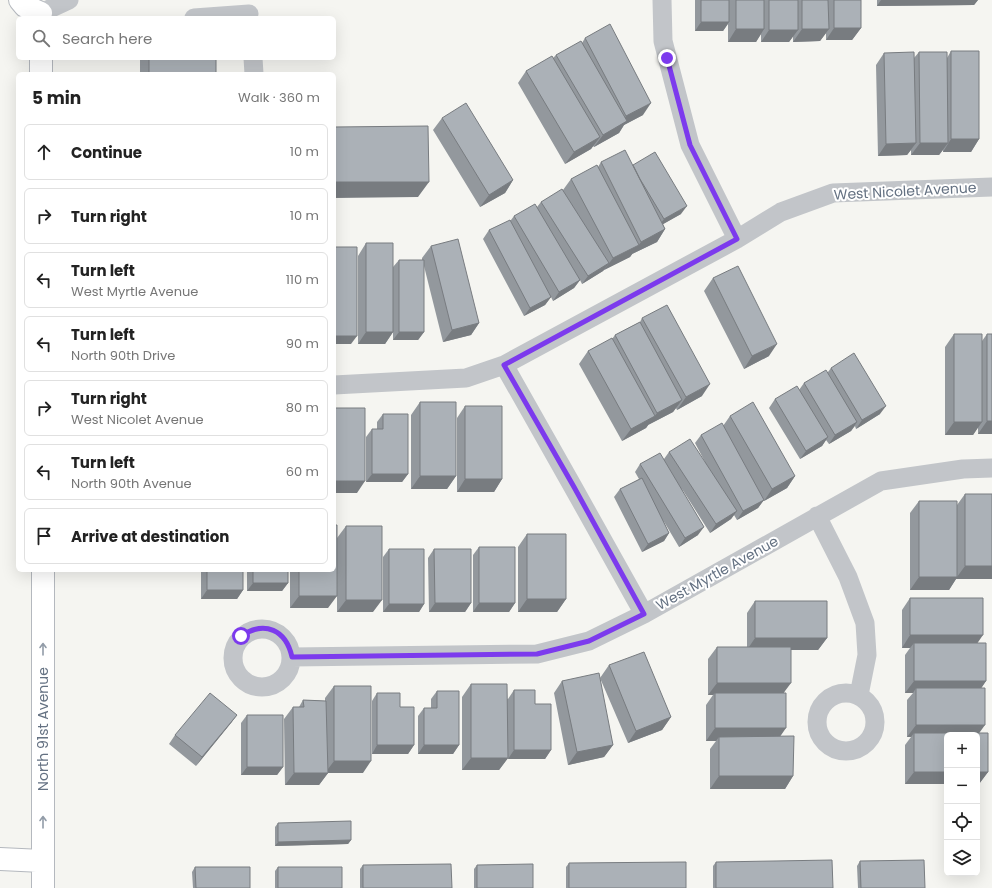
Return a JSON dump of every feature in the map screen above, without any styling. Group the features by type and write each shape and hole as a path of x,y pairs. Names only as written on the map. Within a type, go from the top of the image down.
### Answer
{"main road":[{"path":"20,0 25,6 45,12"},
{"path":"41,60 41,72"},
{"name":"North 91st Avenue","path":"43,572 43,888"},
{"path":"0,859 42,860"}],"street":[{"path":"45,12 69,0"},
{"path":"662,0 663,41 690,145 737,239"},
{"path":"209,16 248,11"},
{"path":"252,60 254,72"},
{"name":"West Nicolet Avenue","path":"336,384 466,378 504,365 737,239 782,212 833,193 992,187"},
{"path":"504,365 574,487 644,614"},
{"name":"West Myrtle Avenue","path":"292,657 537,654 589,641 644,614 881,481 963,469 992,468"},
{"path":"817,516 848,577 865,623 867,655 859,695"}],"building":[{"path":"701,0 729,0 729,22 701,22"},
{"path":"736,0 764,0 764,29 736,29"},
{"path":"769,0 798,0 798,30 769,30"},
{"path":"802,0 828,0 829,29 802,29"},
{"path":"834,0 861,0 861,28 834,28"},
{"path":"610,24 651,103 626,116 585,38"},
{"path":"581,41 627,121 603,135 556,55"},
{"path":"951,51 979,51 979,139 951,139"},
{"path":"914,52 916,143 886,144 884,53"},
{"path":"919,52 947,52 948,143 920,143"},
{"path":"552,56 600,137 574,152 526,71"},
{"path":"149,60 216,60 216,72 149,72"},
{"path":"466,103 513,180 489,195 442,118"},
{"path":"428,126 429,182 336,182 336,127"},
{"path":"625,150 665,229 641,242 601,162"},
{"path":"655,152 687,206 664,219 633,165"},
{"path":"597,165 639,245 613,258 571,179"},
{"path":"562,189 609,263 588,276 541,202"},
{"path":"535,204 580,280 559,292 514,216"},
{"path":"510,220 551,297 530,308 489,230"},
{"path":"458,239 479,323 452,330 431,246"},
{"path":"366,243 393,243 393,332 366,332"},
{"path":"336,247 357,247 357,336 336,336"},
{"path":"399,260 424,260 424,332 399,332"},
{"path":"738,266 777,344 752,356 713,278"},
{"path":"667,305 710,384 686,397 642,318"},
{"path":"640,322 682,400 657,413 615,335"},
{"path":"954,334 982,334 982,422 954,422"},
{"path":"987,334 992,334 992,421 987,421"},
{"path":"612,338 655,416 631,429 588,351"},
{"path":"854,353 886,406 862,420 831,368"},
{"path":"826,370 857,422 835,435 804,383"},
{"path":"797,386 828,437 806,451 775,399"},
{"path":"420,402 456,402 456,476 420,476"},
{"path":"753,402 795,476 772,489 730,416"},
{"path":"465,406 502,406 502,479 465,479"},
{"path":"336,408 365,408 365,481 336,481"},
{"path":"383,414 408,414 408,474 372,474 372,429 383,429"},
{"path":"722,423 764,500 743,511 701,435"},
{"path":"690,439 737,511 716,524 669,452"},
{"path":"660,453 704,527 685,538 640,464"},
{"path":"642,478 669,533 648,544 620,489"},
{"path":"965,494 992,494 992,566 965,566"},
{"path":"919,501 957,501 957,577 919,577"},
{"path":"337,525 337,596 299,596 299,572 336,572"},
{"path":"346,526 382,526 382,600 346,600"},
{"path":"527,534 566,534 566,599 527,599"},
{"path":"479,547 515,547 515,603 479,603"},
{"path":"389,549 424,549 424,604 389,604"},
{"path":"434,549 471,549 471,603 435,603"},
{"path":"207,572 243,572 243,590 207,590"},
{"path":"253,572 288,572 288,583 253,583"},
{"path":"910,598 983,598 983,635 910,635"},
{"path":"755,601 827,601 827,638 755,638"},
{"path":"914,643 986,643 986,681 914,681"},
{"path":"717,647 791,647 791,683 717,683"},
{"path":"644,652 671,717 636,731 609,665"},
{"path":"599,673 613,745 577,752 562,681"},
{"path":"471,684 507,684 508,758 471,758"},
{"path":"334,686 371,686 371,761 334,761"},
{"path":"916,688 985,688 985,725 916,725"},
{"path":"514,690 535,690 535,704 551,704 551,750 514,750"},
{"path":"437,691 459,691 459,745 424,745 424,708 437,708"},
{"path":"210,693 237,715 202,757 175,735"},
{"path":"377,693 400,693 400,707 414,707 414,745 377,745"},
{"path":"715,693 786,693 786,728 715,728"},
{"path":"303,700 326,701 328,773 294,773 293,707 304,707"},
{"path":"247,715 283,715 283,767 247,767"},
{"path":"914,733 944,733 944,772 914,772"},
{"path":"980,733 988,733 988,772 980,772"},
{"path":"794,736 793,776 719,776 719,737"},
{"path":"351,821 351,840 278,842 278,823"},
{"path":"832,860 833,888 716,888 716,862"},
{"path":"924,860 925,888 861,888 860,861"},
{"path":"686,862 686,888 569,888 569,863"},
{"path":"451,864 452,888 363,888 363,865"},
{"path":"533,864 533,888 477,888 477,865"},
{"path":"195,867 250,867 250,888 196,888"},
{"path":"278,867 342,867 342,888 278,888"}],"route":[{"path":"241,636 249,631 259,628 269,629 278,633 285,639 290,647 292,657 537,654 589,641 644,614 574,487 504,365 737,239 690,145 667,58"}]}
